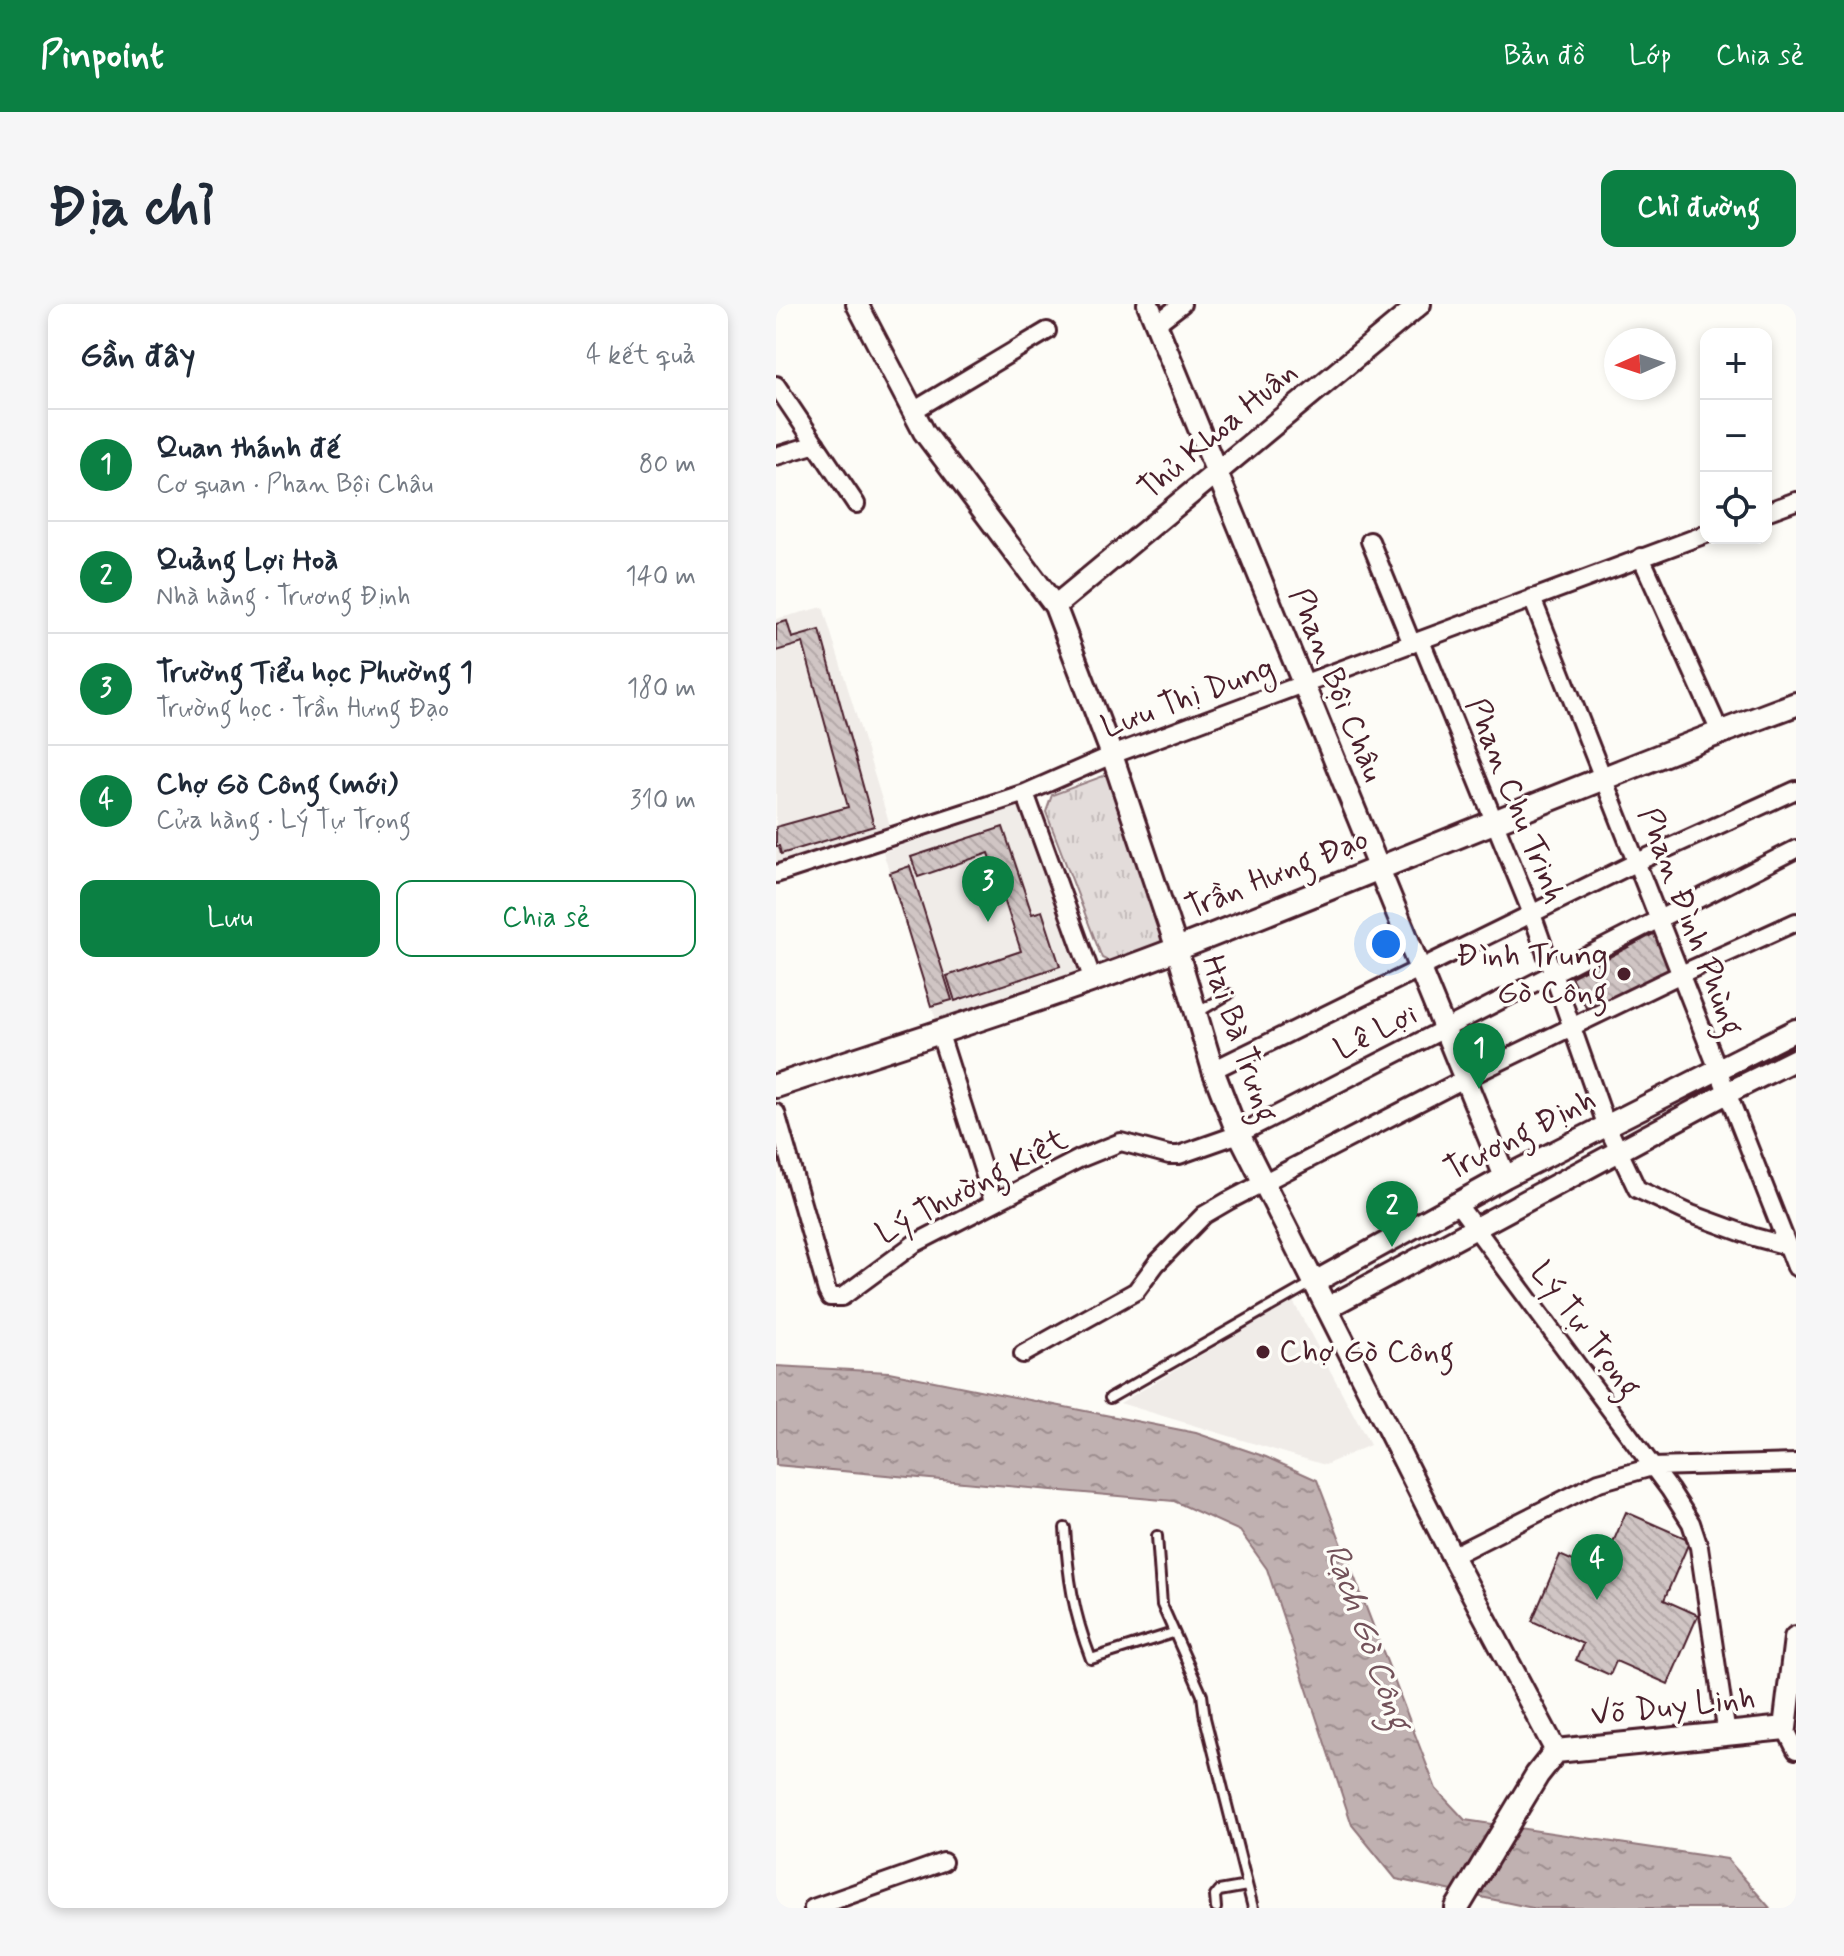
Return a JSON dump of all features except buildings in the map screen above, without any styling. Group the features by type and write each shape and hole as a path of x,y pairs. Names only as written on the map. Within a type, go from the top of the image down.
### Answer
{"main road":[{"name":"Trần Hưng Đạo","path":"776,1086 1177,949 1377,867 1796,704"},
{"path":"1790,1728 1796,1638"},
{"name":"Võ Duy Linh","path":"1556,1751 1790,1728"},
{"path":"1457,1908 1537,1775 1556,1751"}],"street":[{"name":"Hai Bà Trưng","path":"857,304 913,411 940,454 1055,606 1112,755 1177,949 1213,1070 1239,1134 1452,1556 1556,1751"},
{"name":"Phan Bội Châu","path":"1148,304 1505,1177"},
{"path":"1156,324 1182,304"},
{"name":"Thủ Khoa Huân","path":"1055,606 1420,304"},
{"path":"913,411 1047,331"},
{"path":"776,385 856,504"},
{"path":"776,456 816,444"},
{"path":"1772,510 1796,501"},
{"name":"Lưu Thị Dung","path":"776,874 1025,793 1112,755 1700,536"},
{"name":"Phan Chu Trinh","path":"1370,541 1495,822 1532,914 1606,1124 1637,1189 1741,1233 1788,1246"},
{"path":"1641,557 1720,732"},
{"name":"Phan Đình Phùng","path":"1532,598 1796,1267"},
{"path":"1213,1070 1637,862 1796,790"},
{"path":"1025,793 1093,980"},
{"name":"Lê Lợi","path":"1239,1134 1796,849"},
{"path":"1023,1354 1136,1291 1156,1264 1204,1215 1464,1079 1796,922"},
{"name":"Trương Định","path":"1313,1283 1456,1202 1796,1030"},
{"path":"939,1031 993,1201"},
{"name":"Trương Định","path":"1327,1308 1474,1227 1796,1059"},
{"name":"Lý Thường Kiệt","path":"776,1113 830,1297 842,1297 914,1244 993,1201 1121,1142 1179,1155 1239,1134"},
{"name":"Lý Tự Trọng","path":"1456,1202 1691,1523 1699,1547 1727,1735"},
{"path":"1452,1556 1599,1482 1652,1467 1796,1463"},
{"path":"1790,1728 1796,1750"},
{"path":"813,1908 943,1862"}],"lane":[{"path":"1196,1014 1229,994"},
{"name":"Trương Định","path":"1110,1398 1313,1283"},
{"path":"1065,1528 1069,1588 1078,1627 1091,1659 1173,1633"},
{"path":"1157,1536 1162,1605 1202,1695 1205,1718 1253,1908"},
{"path":"1216,1908 1215,1896 1219,1891 1247,1886"}],"shaded area":[{"path":"823,607 890,826 776,863 776,619"},
{"path":"1026,804 1090,971 937,1023 883,852"},
{"name":"Chợ Gò Công","path":"1293,1301 1370,1445 1325,1465 1120,1403"}],"green space":[{"path":"1106,775 1123,785 1171,935 1165,947 1114,964 1102,958 1046,812 1052,795"}],"water":[{"name":"Rạch Gò Công","path":"776,1366 889,1372 1196,1433 1266,1457 1317,1480 1436,1789 1465,1820 1727,1859 1770,1908 1533,1908 1396,1879 1352,1825 1267,1569 1240,1531 1174,1501 776,1465"}],"place":[{"name":"Trường Tiểu học Phường 1","path":"988,922"},
{"name":"Đình Trung Gò Công","path":"1624,974"},
{"name":"Quan thánh đế","path":"1479,1089"},
{"name":"Quảng Lợi Hoà","path":"1392,1247"},
{"name":"Chợ Gò Công","path":"1263,1352"},
{"name":"Chợ Gò Công (mới)","path":"1597,1600"}]}
